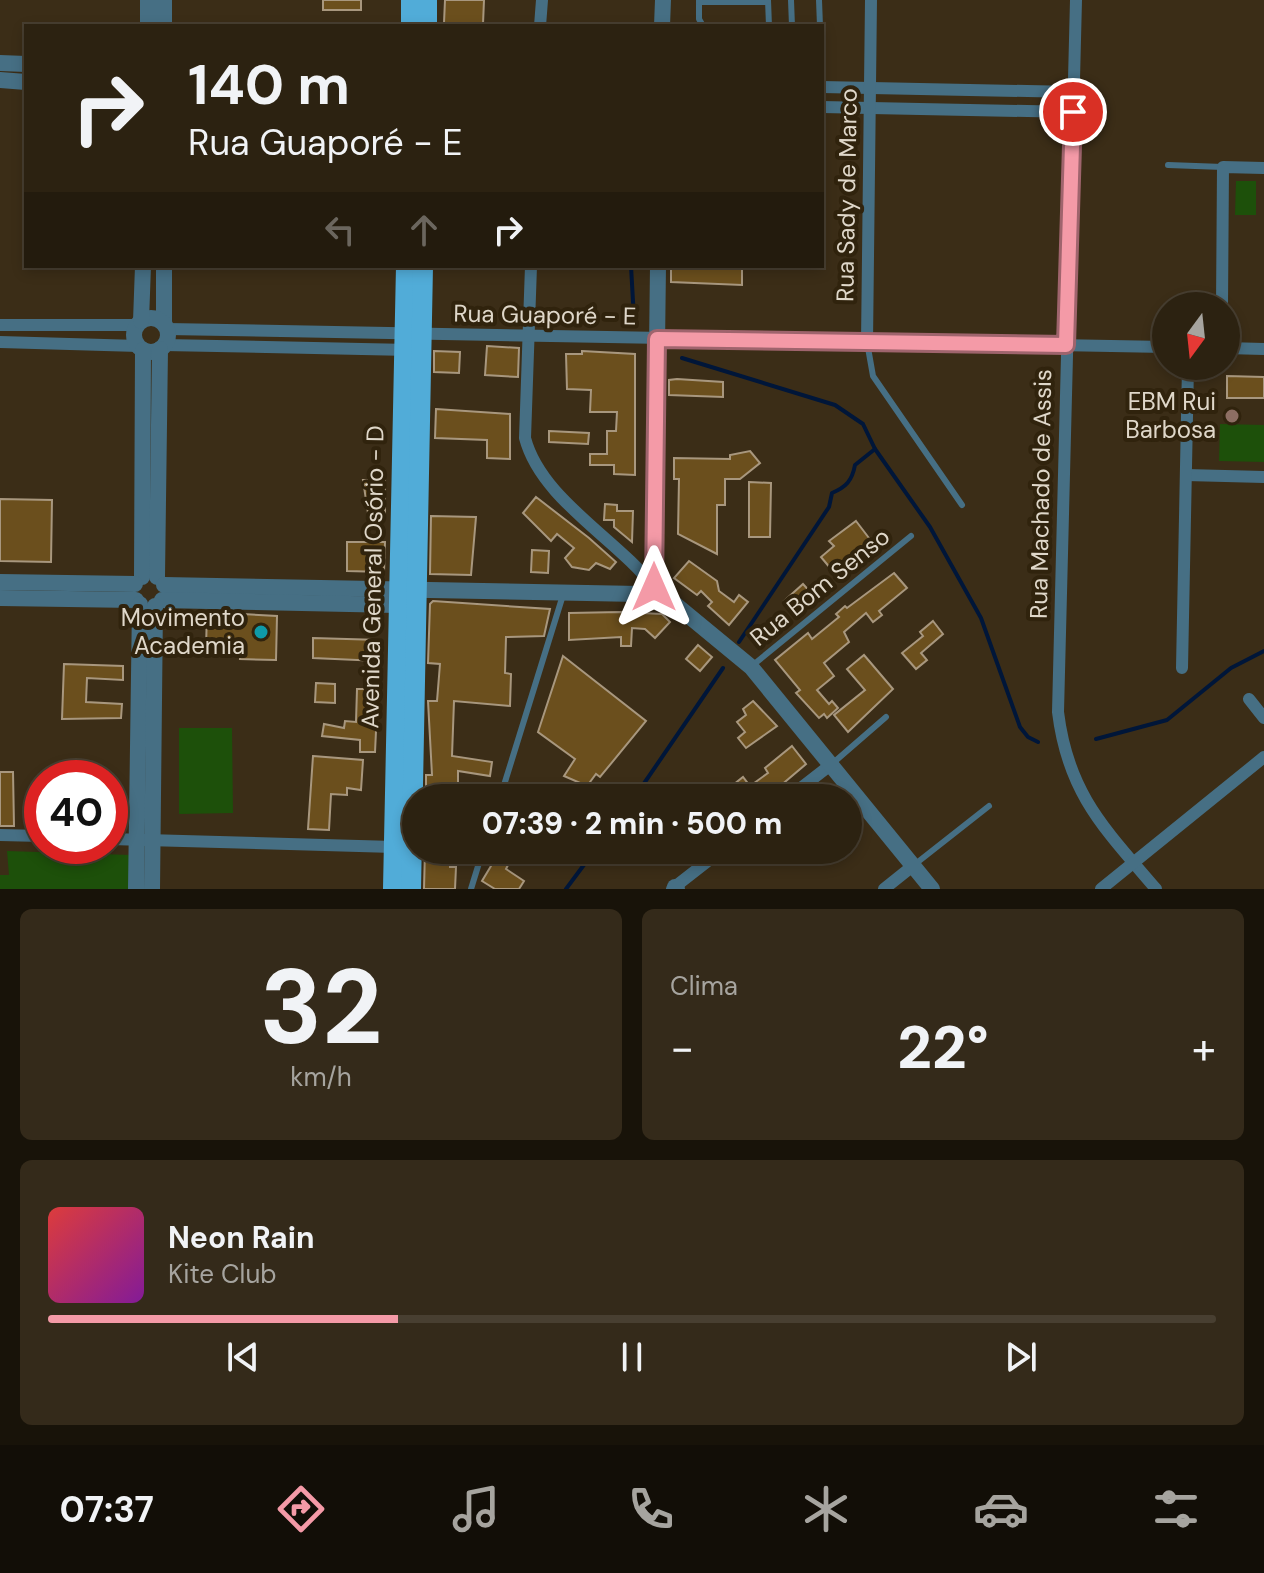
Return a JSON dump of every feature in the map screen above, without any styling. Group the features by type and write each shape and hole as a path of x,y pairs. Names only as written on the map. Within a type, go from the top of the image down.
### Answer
{"main road":[{"path":"411,0 411,24"},
{"path":"427,0 427,24"},
{"name":"Avenida General Osório - D","path":"406,268 413,342"},
{"name":"Avenida General Osório - D","path":"393,889 413,342 423,268"},
{"name":"Avenida General Osório - D","path":"404,595 411,889"}],"street":[{"path":"148,0 148,24"},
{"path":"164,0 164,24"},
{"path":"540,24 542,0"},
{"path":"662,24 663,0"},
{"name":"Rua Sady de Marco","path":"867,342 871,0"},
{"name":"Rua Machado de Assis","path":"1076,0 1058,712 1063,748 1085,802 1156,889"},
{"path":"0,63 24,64"},
{"path":"0,80 24,82"},
{"path":"824,87 1074,92"},
{"path":"968,90 968,109"},
{"path":"824,107 1073,112"},
{"path":"1222,292 1223,167 1264,168"},
{"path":"143,268 139,323 134,336 156,341"},
{"path":"156,341 164,268"},
{"path":"531,268 525,438 529,455 548,482 654,587 751,667 833,763 932,889"},
{"path":"654,587 658,268"},
{"path":"0,325 139,323 156,318 145,840 152,889"},
{"name":"Rua Guaporé - E","path":"0,342 413,342 528,336 1152,347"},
{"path":"1240,348 1264,349"},
{"path":"1182,668 1188,380"},
{"path":"1186,475 1264,477"},
{"path":"0,582 149,592"},
{"path":"0,598 149,592 639,594 654,587"},
{"path":"1249,699 1264,718"},
{"path":"1101,889 1264,757"},
{"path":"806,784 833,763"},
{"path":"0,835 24,836"},
{"path":"128,840 394,847"},
{"path":"136,889 145,840"},
{"path":"675,888 705,864"},
{"path":"884,889 914,865"}],"lane":[{"path":"791,0 792,24"},
{"path":"819,0 820,24"},
{"path":"702,24 699,1 768,1 769,24"},
{"path":"1168,165 1223,167"},
{"name":"Rua Sady de Marco","path":"867,342 873,376 962,505"},
{"name":"Rua Bom Senso","path":"751,667 911,536"},
{"path":"504,784 564,592"},
{"path":"833,763 886,717"},
{"path":"914,865 989,806"},
{"path":"471,889 479,864"}],"green space":[{"path":"1236,181 1256,181 1256,215 1235,215"},
{"path":"1220,424 1264,425 1264,462 1219,461"},
{"path":"179,728 232,728 233,813 179,814"},
{"path":"7,851 24,852 24,864 128,864 128,855 131,855 131,889 0,889 0,875 9,875"}],"building":[{"path":"323,0 361,0 361,10 323,10"},
{"path":"445,0 484,0 483,24 444,23"},
{"path":"671,268 742,268 742,285 671,282"},
{"path":"487,346 519,348 518,377 485,375"},
{"path":"434,351 460,352 459,373 434,372"},
{"path":"582,351 635,354 635,475 614,474 614,465 590,465 590,454 607,454 607,431 616,431 617,412 590,412 591,390 567,389 566,354 582,354"},
{"path":"1240,376 1264,377 1264,398 1227,398 1227,380 1240,380"},
{"path":"669,380 723,382 723,397 669,395"},
{"path":"436,409 510,414 510,459 487,458 487,440 435,438"},
{"path":"549,431 589,433 588,444 549,442"},
{"path":"750,451 760,463 740,479 725,479 725,505 717,505 717,554 678,534 679,479 674,479 674,458 730,459 730,455"},
{"path":"363,480 385,480 385,513 368,513"},
{"path":"749,482 771,483 770,537 749,537"},
{"path":"536,497 616,562 610,569 596,563 589,570 572,567 565,558 574,548 557,534 551,541 523,513"},
{"path":"0,499 52,500 51,562 0,561"},
{"path":"605,504 617,505 617,511 633,511 632,542 614,527 614,520 604,520"},
{"path":"431,516 476,517 471,575 430,574"},
{"path":"856,521 872,542 851,558 855,562 845,570 839,562 831,569 821,557 834,546 829,541"},
{"path":"347,542 385,542 384,572 347,571"},
{"path":"532,550 549,551 548,573 531,572"},
{"path":"689,561 717,581 719,591 734,602 739,595 748,602 729,625 708,606 712,602 701,591 697,595 674,578"},
{"path":"894,573 907,588 879,611 882,615 873,622 866,613 844,632 849,642 824,663 834,676 817,690 829,704 832,701 838,708 827,718 824,714 819,718 796,693 800,690 775,660 808,633 812,639 839,617 836,614 845,606 847,608"},
{"path":"803,584 813,595 794,612 784,601"},
{"path":"433,601 550,609 544,636 506,637 505,673 511,674 510,706 454,701 452,756 492,762 490,776 458,771 458,784 426,784 426,775 432,775 428,701 437,701 440,664 428,663 430,604"},
{"path":"207,612 277,616 276,660 240,659 241,649 206,648"},
{"path":"569,613 662,614 670,622 655,638 645,629 632,628 631,646 621,646 621,637 569,640"},
{"path":"933,621 943,634 921,653 927,660 916,669 902,653 923,636 920,632"},
{"path":"313,638 380,640 379,661 313,658"},
{"path":"698,645 712,657 700,671 686,659"},
{"path":"864,655 893,689 848,732 834,715 865,690 847,669"},
{"path":"563,656 646,721 600,777 596,774 588,784 564,776 575,759 538,732"},
{"path":"64,664 123,666 123,680 87,678 86,702 122,704 121,718 62,719"},
{"path":"316,683 335,684 335,703 315,702"},
{"path":"357,689 378,689 375,752 360,752 360,740 322,736 324,724 344,728 345,721 356,722"},
{"path":"753,701 777,726 746,748 738,738 745,732 737,722 746,715 743,709"},
{"path":"792,746 806,764 782,784 753,784 768,773 765,768"},
{"path":"313,756 363,760 361,790 347,788 347,795 331,794 329,830 308,829"},
{"path":"0,772 13,772 14,826 0,826"},
{"path":"743,777 748,784 734,784"},
{"path":"425,864 450,864 450,867 456,867 455,889 424,889"},
{"path":"492,864 508,864 506,869 524,881 519,889 495,889 482,881"}],"waterway":[{"path":"631,268 634,319"},
{"path":"682,358 835,405 863,424 875,449 930,527 981,618 1020,727 1028,737 1038,742"},
{"path":"739,642 829,507 832,493 848,483 855,465 875,449"},
{"path":"1096,739 1167,720 1231,668 1264,651"},
{"path":"644,784 723,668"},
{"path":"566,889 585,864"}],"place":[{"name":"EBM Rui Barbosa","path":"1232,416"},
{"name":"Movimento Academia","path":"261,632"}],"route":[{"path":"654,587 657,339 1066,345 1073,112"}]}
